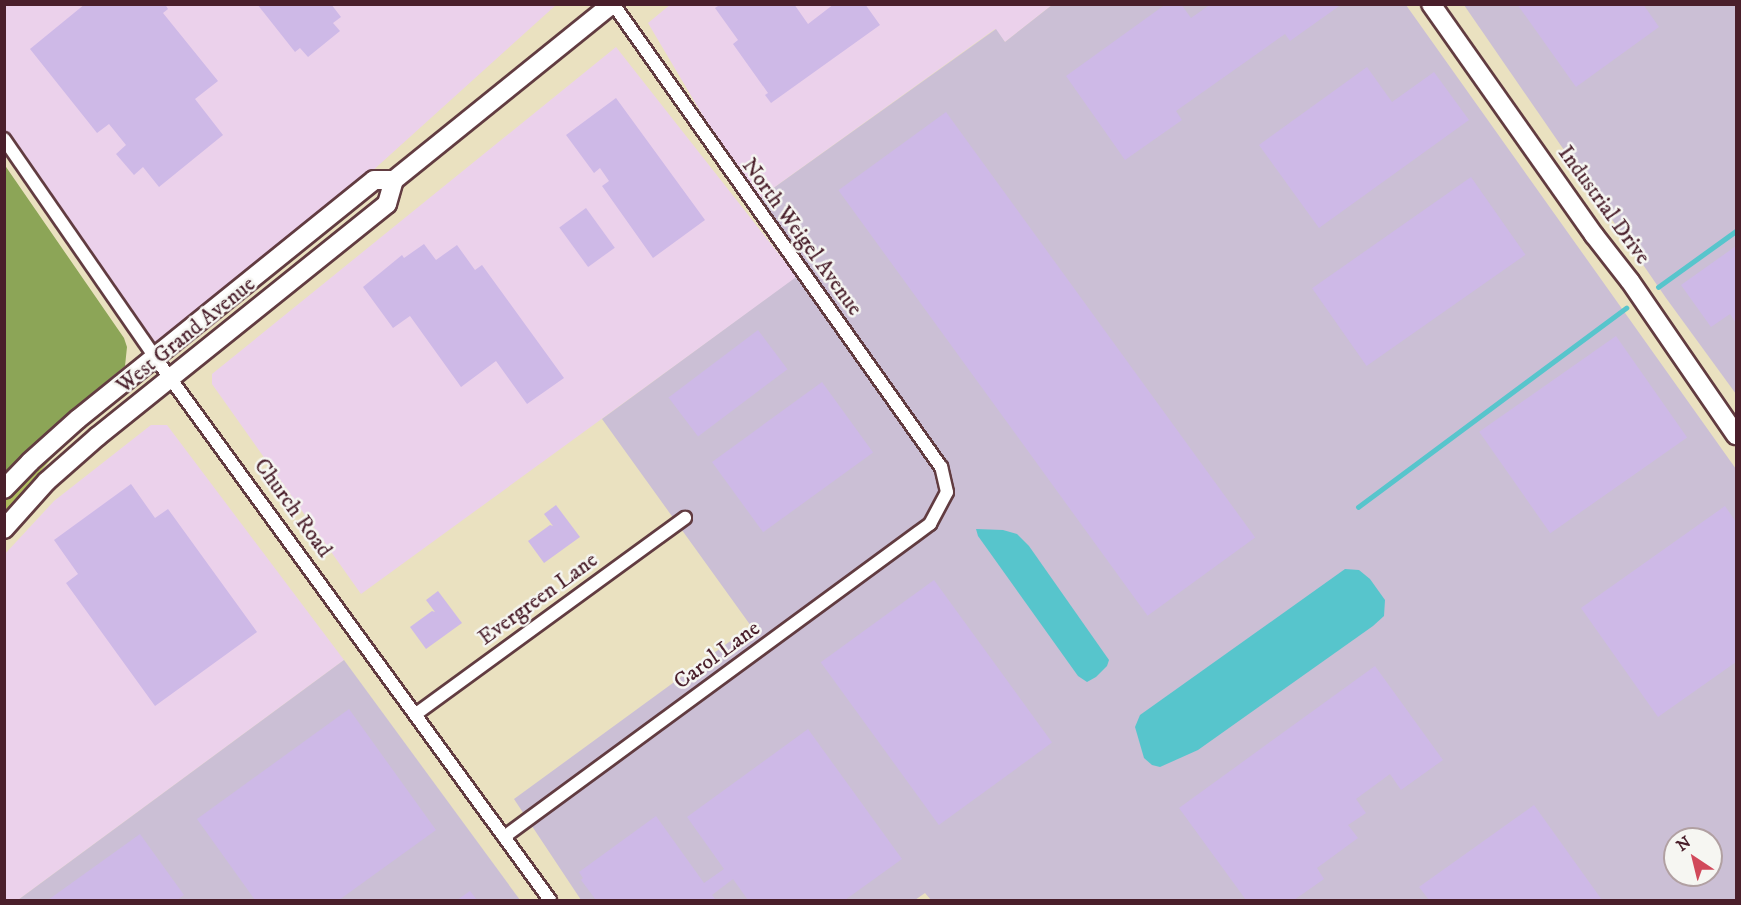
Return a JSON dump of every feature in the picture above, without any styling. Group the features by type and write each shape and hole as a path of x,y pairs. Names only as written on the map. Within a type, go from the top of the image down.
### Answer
{"main road":[{"name":"West Grand Avenue","path":"4,528 47,481 170,378 387,204 394,180 612,4"},
{"name":"Industrial Drive","path":"1431,4 1588,226 1630,280 1737,435"},
{"name":"West Grand Avenue","path":"4,489 62,433 154,356 374,180 394,180"}],"street":[{"name":"North Weigel Avenue","path":"612,4 941,467 947,492 944,498"},
{"name":"Church Road","path":"4,139 154,356 550,900"},
{"name":"Carol Lane","path":"504,837 930,524 944,498"},
{"name":"Evergreen Lane","path":"416,714 685,518"}],"shaded area":[{"path":"671,4 1052,5 1005,42 995,29 754,202 648,23"},
{"path":"4,5 556,5 162,361 5,134"},
{"path":"1052,5 1406,5 1736,469 1736,900 931,900 925,893 915,900 581,900 514,799 751,626 602,419 803,272 754,202 996,29 1005,42"},
{"path":"1464,5 1736,5 1736,394 1666,298"},
{"path":"616,47 797,277 361,594 212,384 212,374"},
{"path":"151,425 167,425 344,660 18,900 5,900 4,555 54,501"},
{"path":"344,660 520,900 18,900"}],"green space":[{"path":"4,164 124,338 127,347 125,366 64,417 5,473"},
{"path":"72,434 74,436 50,460 5,514 5,501"}],"water":[{"path":"976,529 1003,530 1017,534 1029,546 1109,660 1107,666 1096,677 1087,682 1078,676 978,536"},
{"path":"1345,569 1359,570 1370,579 1385,600 1384,616 1198,750 1160,767 1152,765 1144,758 1135,727 1140,715"}],"building":[{"path":"85,4 165,4 168,9 163,13 218,81 195,99 223,135 159,187 143,167 134,175 116,154 126,145 109,124 97,133 30,49"},
{"path":"257,4 331,4 341,17 333,23 340,31 308,57 300,48 295,52"},
{"path":"721,4 794,4 808,24 834,4 865,4 880,25 771,103 765,95 768,93 733,44 738,40 715,8"},
{"path":"1166,4 1181,4 1191,18 1211,4 1342,4 1290,41 1285,34 1176,111 1182,120 1125,160 1066,76"},
{"path":"1517,4 1643,4 1659,27 1576,87"},
{"path":"1367,67 1392,102 1434,72 1469,120 1319,228 1259,145"},
{"path":"616,98 705,220 653,258 602,186 609,181 600,168 594,173 566,135"},
{"path":"946,112 1255,538 1148,616 838,190"},
{"path":"1471,177 1525,255 1367,366 1312,288"},
{"path":"586,208 615,248 588,267 559,227"},
{"path":"424,244 436,260 457,245 475,270 482,265 564,378 527,404 496,361 461,387 410,316 393,328 363,287 402,255 404,258"},
{"path":"1736,246 1736,323 1730,314 1711,327 1681,285"},
{"path":"758,330 787,369 698,437 669,397"},
{"path":"1616,336 1687,438 1550,533 1479,432"},
{"path":"822,382 873,452 763,532 712,462"},
{"path":"131,484 155,518 168,509 257,632 155,706 66,583 78,574 54,540"},
{"path":"556,505 580,537 544,563 528,541 550,525 553,526 544,514"},
{"path":"1725,506 1736,522 1736,662 1658,717 1581,608"},
{"path":"934,580 1052,743 939,825 821,662"},
{"path":"438,591 462,623 426,649 410,627 432,611 435,612 426,600"},
{"path":"1375,666 1443,760 1401,790 1390,774 1356,799 1366,813 1348,825 1358,838 1317,868 1324,879 1294,900 1246,900 1179,808"},
{"path":"349,709 436,830 339,900 255,900 197,819"},
{"path":"808,729 902,859 845,900 748,900 733,879 712,895 716,900 596,900 581,880 583,878 579,872 656,816 704,883 724,869 687,817"},
{"path":"1534,805 1602,900 1429,900 1419,887"},
{"path":"140,834 184,895 177,900 48,900"},
{"path":"470,891 477,900 457,900"}],"waterway":[{"path":"1658,287 1736,231"},
{"path":"1358,507 1626,308"}]}
